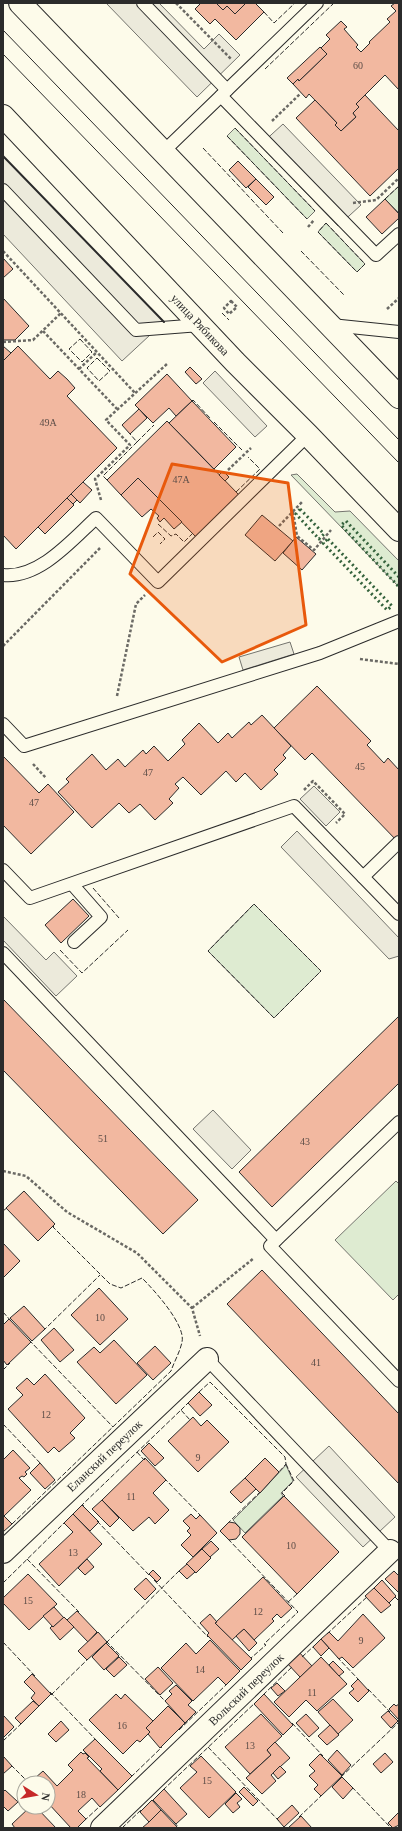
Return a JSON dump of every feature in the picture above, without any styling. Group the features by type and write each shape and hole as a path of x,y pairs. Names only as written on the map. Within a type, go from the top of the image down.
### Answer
{"main road":[{"path":"20,3 399,397"},
{"name":"улица Рябикова","path":"3,116 200,325 399,530"},
{"name":"Еланский переулок","path":"3,1552 206,1359"},
{"name":"Вольский переулок","path":"102,1828 394,1552"}],"lane":[{"path":"143,3 224,93 258,134 376,256 399,234"},
{"path":"163,152 317,3"},
{"path":"3,190 136,330 200,325"},
{"path":"330,325 399,332"},
{"path":"3,575 22,572 48,561 96,518 158,582 308,435"},
{"path":"3,724 24,746 320,653 399,621"},
{"path":"3,870 30,898 294,806 399,914"},
{"path":"363,877 399,842"},
{"path":"72,884 102,917 74,942"},
{"path":"3,954 273,1243 399,1381"},
{"path":"273,1243 399,1122"},
{"path":"206,1359 394,1552"}],"path":[{"path":"176,3 245,73"},
{"path":"258,134 302,92"},
{"path":"3,251 135,393"},
{"path":"387,309 399,298"},
{"path":"231,301 237,307 229,314 224,308 231,301"},
{"path":"3,342 33,340 61,313"},
{"path":"43,331 118,409"},
{"path":"79,369 97,352"},
{"path":"112,535 95,479 130,445 106,420 168,362"},
{"path":"228,470 251,448"},
{"path":"279,526 303,501"},
{"path":"292,512 297,536 314,550 331,530"},
{"path":"3,646 88,560"},
{"path":"113,718 136,604 158,582"},
{"path":"3,1171 26,1176 67,1212 137,1253 192,1308 206,1359"},
{"path":"192,1308 273,1243"}],"highlighted area":[{"path":"172,464 288,483 306,625 222,662 130,574"}],"green space":[{"path":"235,128 315,211 307,219 227,136"},
{"path":"399,186 399,213 385,199"},
{"path":"326,223 365,264 357,272 318,232"},
{"path":"297,474 335,512 350,511 399,561 399,587 291,475"},
{"path":"254,904 321,971 274,1018 208,951"},
{"path":"396,1181 399,1184 399,1294 393,1300 335,1240"},
{"path":"286,1465 293,1481 281,1493 283,1496 245,1533 233,1520"}],"shaded area":[{"path":"106,3 159,3 204,49 219,34 240,55 197,97"},
{"path":"283,124 361,205 338,226 260,145"},
{"path":"3,156 164,322 122,361 3,234"},
{"path":"215,371 267,426 255,437 203,383"},
{"path":"290,642 294,654 243,670 239,657"},
{"path":"314,786 340,812 326,826 300,799"},
{"path":"297,831 399,938 399,956 389,959 281,847"},
{"path":"3,916 46,960 54,952 77,976 56,996 3,940"},
{"path":"213,1110 251,1150 232,1169 193,1129"},
{"path":"329,1446 395,1517 363,1547 296,1477"}],"building":[{"path":"199,3 216,3 223,10 227,6 235,14 246,3 255,3 264,12 236,40 215,19 210,24 195,9 200,4"},
{"path":"216,3 246,3 235,14 227,6 223,10"},
{"path":"395,3 399,3 399,90 385,75 356,104 359,107 353,113 356,117 341,131 335,125 337,123 309,94 306,98 293,84 298,79 299,81 327,54 321,48 330,39 326,35 341,21 347,27 344,29 358,45 356,47 361,52 390,22 387,19 396,11 391,6"},
{"path":"320,47 327,54 299,81 298,79 293,84 287,78"},
{"path":"365,95 399,131 399,168 370,196 296,118 315,100 337,123 335,125 341,131 356,117 353,113 359,107 356,104"},
{"path":"238,161 256,179 246,188 229,170"},
{"path":"256,179 274,197 266,205 248,187"},
{"path":"385,199 399,214 399,218 382,234 366,217"},
{"path":"3,258 13,269 3,278"},
{"path":"3,298 29,326 15,340 3,340"},
{"path":"3,346 11,353 3,361"},
{"path":"18,346 50,379 58,371 67,379 75,388 67,396 117,448 16,549 3,535 3,361"},
{"path":"190,367 202,379 196,384 185,372"},
{"path":"167,374 192,401 176,416 169,408 153,423 135,405"},
{"path":"192,401 236,447 214,469 169,423"},
{"path":"139,409 147,418 130,434 122,425"},
{"path":"167,421 239,495 196,537 138,478 121,495 107,480"},
{"path":"223,471 229,477 225,481 219,475"},
{"path":"138,478 182,522 174,529 164,518 160,522 157,518 159,516 151,509 142,517 121,495"},
{"path":"83,482 92,490 80,503 71,494"},
{"path":"71,494 77,500 73,504 67,498"},
{"path":"67,498 74,505 45,534 38,527"},
{"path":"262,515 293,541 275,561 245,535"},
{"path":"296,537 316,554 302,570 283,553"},
{"path":"317,686 371,741 367,745 384,763 388,758 399,770 399,843 312,753 305,760 274,728"},
{"path":"262,715 291,746 283,755 286,758 274,770 278,774 261,790 245,773 236,782 226,771 201,795 183,777 175,784 179,788 169,799 173,803 155,820 140,804 129,813 119,803 92,828 58,792 69,782 66,779 92,754 106,770 118,759 125,767 143,750 146,754 154,746 168,761 185,744 182,740 199,723 218,743 228,733 232,738 249,722 251,725"},
{"path":"3,756 39,793 48,784 74,812 31,854 3,825"},
{"path":"73,899 89,916 61,943 45,925"},
{"path":"3,999 198,1200 163,1234 3,1070"},
{"path":"399,1016 399,1083 272,1207 239,1172"},
{"path":"24,1191 55,1224 38,1241 6,1208"},
{"path":"3,1243 20,1261 3,1278"},
{"path":"262,1270 399,1414 399,1484 227,1304"},
{"path":"99,1288 128,1319 100,1345 71,1315"},
{"path":"24,1306 45,1329 32,1341 10,1318"},
{"path":"9,1319 31,1342 7,1365 3,1360 3,1325"},
{"path":"54,1328 74,1350 60,1362 41,1340"},
{"path":"114,1340 147,1375 116,1404 77,1362 94,1347 100,1353"},
{"path":"155,1346 171,1363 153,1380 137,1363"},
{"path":"45,1374 85,1418 70,1433 75,1438 59,1452 54,1447 48,1453 8,1409 23,1395 16,1388 27,1378 34,1385"},
{"path":"199,1392 212,1405 200,1416 188,1403"},
{"path":"193,1417 201,1426 207,1420 229,1442 198,1472 168,1441"},
{"path":"149,1443 164,1458 155,1466 141,1451"},
{"path":"13,1450 30,1468 25,1472 27,1474 24,1477 22,1476 19,1478 31,1490 4,1516 12,1524 3,1532 3,1460"},
{"path":"145,1458 166,1480 153,1493 169,1510 155,1524 149,1517 133,1531 102,1500"},
{"path":"265,1458 279,1472 260,1493 245,1478"},
{"path":"40,1463 55,1480 45,1489 30,1473"},
{"path":"245,1478 256,1489 241,1503 230,1492"},
{"path":"284,1496 339,1552 297,1594 242,1537"},
{"path":"102,1500 119,1518 110,1527 92,1509"},
{"path":"82,1505 99,1522 90,1531 73,1514"},
{"path":"73,1514 102,1544 59,1586 39,1564 73,1532 64,1523"},
{"path":"191,1514 196,1519 200,1515 217,1533 193,1557 181,1545 191,1535 187,1531 190,1528 183,1521"},
{"path":"229,1522 235,1523 240,1528 240,1534 236,1539 229,1540 220,1531"},
{"path":"211,1541 219,1549 210,1557 202,1549"},
{"path":"202,1549 211,1558 196,1573 186,1564"},
{"path":"87,1559 94,1567 85,1575 78,1568"},
{"path":"187,1564 195,1572 187,1579 179,1571"},
{"path":"153,1570 161,1578 157,1582 149,1574"},
{"path":"394,1571 399,1576 399,1593 385,1579"},
{"path":"28,1574 57,1604 29,1630 3,1603 3,1598"},
{"path":"263,1577 292,1608 281,1618 277,1614 272,1619 274,1621 254,1640 244,1629 232,1640 215,1623"},
{"path":"146,1578 156,1589 145,1600 134,1589"},
{"path":"382,1580 396,1596 389,1603 374,1588"},
{"path":"374,1588 391,1605 381,1613 365,1596"},
{"path":"54,1607 64,1618 53,1627 43,1616"},
{"path":"77,1611 97,1632 88,1642 67,1620"},
{"path":"210,1614 217,1622 215,1623 252,1659 241,1670 207,1635 209,1633 200,1623"},
{"path":"363,1614 385,1638 353,1668 342,1657 339,1659 321,1639 329,1632 338,1641"},
{"path":"64,1617 74,1627 60,1640 50,1628"},
{"path":"244,1629 257,1643 249,1651 236,1636"},
{"path":"98,1632 107,1642 87,1660 78,1651"},
{"path":"321,1639 329,1648 321,1656 313,1647"},
{"path":"210,1640 240,1671 226,1685 218,1677 193,1701 161,1668 186,1643 196,1654"},
{"path":"106,1643 119,1656 104,1670 92,1657"},
{"path":"297,1650 312,1666 300,1677 286,1662"},
{"path":"119,1657 127,1665 114,1677 106,1669"},
{"path":"321,1657 347,1684 317,1711 306,1700 289,1717 274,1702"},
{"path":"333,1661 344,1672 339,1676 329,1665"},
{"path":"158,1667 173,1683 160,1695 145,1679"},
{"path":"32,1674 51,1694 39,1706 31,1698 35,1693 24,1682"},
{"path":"358,1679 369,1691 358,1702 349,1693 354,1689 351,1686"},
{"path":"277,1683 285,1691 278,1696 271,1688"},
{"path":"176,1685 192,1701 188,1705 196,1712 185,1723 165,1701 172,1694 169,1691"},
{"path":"116,1694 121,1699 125,1694 153,1721 146,1728 150,1732 140,1742 137,1740 123,1754 89,1720"},
{"path":"264,1694 293,1725 283,1735 254,1704"},
{"path":"333,1699 353,1720 338,1734 318,1712"},
{"path":"33,1701 39,1706 21,1724 15,1718"},
{"path":"394,1704 396,1706 399,1704 399,1720 389,1709"},
{"path":"168,1706 185,1723 160,1748 148,1734 150,1732 146,1728"},
{"path":"388,1711 398,1721 391,1728 381,1717"},
{"path":"261,1714 282,1736 267,1750 271,1755 250,1774 225,1747"},
{"path":"306,1714 319,1728 309,1737 296,1723"},
{"path":"4,1716 14,1727 3,1738 3,1717"},
{"path":"61,1721 69,1730 56,1742 48,1734"},
{"path":"330,1725 339,1735 327,1745 318,1736"},
{"path":"95,1739 132,1776 118,1790 100,1771 102,1769 83,1750"},
{"path":"275,1742 290,1758 271,1775 276,1781 262,1794 246,1778 271,1755 267,1750"},
{"path":"337,1750 351,1765 342,1775 328,1760"},
{"path":"81,1752 83,1754 85,1753 89,1757 87,1758 118,1790 100,1807 92,1798 78,1811 86,1819 77,1828 71,1828 56,1812 56,1785 57,1786 73,1770 68,1765"},
{"path":"385,1753 393,1762 381,1773 373,1764"},
{"path":"320,1754 342,1776 321,1796 314,1789 318,1785 309,1776 315,1771 309,1765"},
{"path":"201,1756 236,1792 209,1818 180,1788 197,1772 190,1766"},
{"path":"4,1757 12,1766 3,1774 3,1759"},
{"path":"280,1766 286,1772 278,1779 273,1773"},
{"path":"43,1771 47,1775 38,1775"},
{"path":"342,1777 353,1788 343,1799 332,1787"},
{"path":"244,1787 258,1801 253,1806 239,1792"},
{"path":"164,1789 187,1814 176,1824 153,1800"},
{"path":"5,1790 16,1800 16,1804 8,1811 3,1806 3,1792"},
{"path":"236,1793 242,1799 237,1803 240,1807 233,1813 225,1804"},
{"path":"152,1800 161,1810 149,1822 140,1812"},
{"path":"292,1805 299,1813 284,1827 277,1819"},
{"path":"161,1810 178,1828 142,1828 149,1822"},
{"path":"399,1812 399,1825 393,1828 388,1823"},
{"path":"22,1815 44,1815 56,1828 15,1828 12,1824"},
{"path":"301,1816 312,1828 288,1828"}],"tram line":[{"path":"3,30 399,440"},
{"path":"3,54 399,463"}],"hedge":[{"path":"300,509 324,534 319,539 296,514 300,509"},
{"path":"399,577 346,521 341,525 399,587"},
{"path":"328,539 392,606 387,610 323,543 328,539"}],"fence":[{"path":"264,12 274,23 295,3"},
{"path":"265,69 334,3"},
{"path":"235,128 315,211"},
{"path":"227,136 307,219"},
{"path":"203,148 283,233"},
{"path":"385,199 399,186"},
{"path":"326,223 365,264 357,272 318,232 326,223"},
{"path":"301,251 344,295"},
{"path":"222,313 229,320"},
{"path":"80,339 92,352 82,362 69,349 80,339"},
{"path":"97,358 110,371 99,381 87,368 97,358"},
{"path":"192,401 193,400 210,418"},
{"path":"214,422 242,450"},
{"path":"137,442 154,425"},
{"path":"107,480 103,476 137,442 130,434"},
{"path":"236,492 260,469 248,457"},
{"path":"158,524 171,536 176,534 184,542 193,533"},
{"path":"153,537 158,532 165,539 160,544"},
{"path":"93,888 119,918"},
{"path":"254,904 321,971 274,1018 208,951 254,904"},
{"path":"60,950 82,973 128,930"},
{"path":"3,1211 8,1207"},
{"path":"12,1524 171,1371 182,1342 182,1335 174,1317 161,1299 142,1278 121,1288 110,1284 53,1227 54,1226"},
{"path":"43,1331 100,1275"},
{"path":"3,1312 11,1321"},
{"path":"29,1340 113,1427"},
{"path":"3,1370 10,1363"},
{"path":"199,1392 210,1382 285,1457 286,1464 278,1473"},
{"path":"181,1410 188,1403"},
{"path":"84,1506 82,1505 181,1410 190,1420"},
{"path":"3,1424 42,1465"},
{"path":"137,1452 144,1460 145,1459"},
{"path":"285,1496 282,1493 294,1481 286,1464"},
{"path":"164,1478 202,1517"},
{"path":"227,1524 260,1492"},
{"path":"97,1521 150,1576"},
{"path":"3,1583 64,1523"},
{"path":"228,1539 298,1612 264,1644 266,1645 251,1658"},
{"path":"27,1559 79,1612"},
{"path":"106,1643 180,1570"},
{"path":"154,1580 208,1637"},
{"path":"288,1602 297,1594"},
{"path":"327,1634 368,1596"},
{"path":"395,1597 399,1601"},
{"path":"106,1641 165,1701"},
{"path":"3,1642 35,1676"},
{"path":"302,1657 315,1645"},
{"path":"337,1657 359,1680"},
{"path":"51,1695 88,1659"},
{"path":"263,1695 293,1666"},
{"path":"179,1730 227,1684"},
{"path":"368,1689 390,1712"},
{"path":"50,1692 97,1741"},
{"path":"163,1790 256,1702"},
{"path":"341,1777 399,1722"},
{"path":"3,1741 22,1723"},
{"path":"292,1723 323,1756"},
{"path":"131,1775 132,1776 162,1747"},
{"path":"208,1747 279,1821"},
{"path":"11,1765 21,1775"},
{"path":"352,1787 391,1828"},
{"path":"299,1817 322,1795"},
{"path":"84,1821 99,1807"},
{"path":"122,1828 141,1810"},
{"path":"174,1822 179,1828"}],"wall":[{"path":"3,156 164,322"}]}
